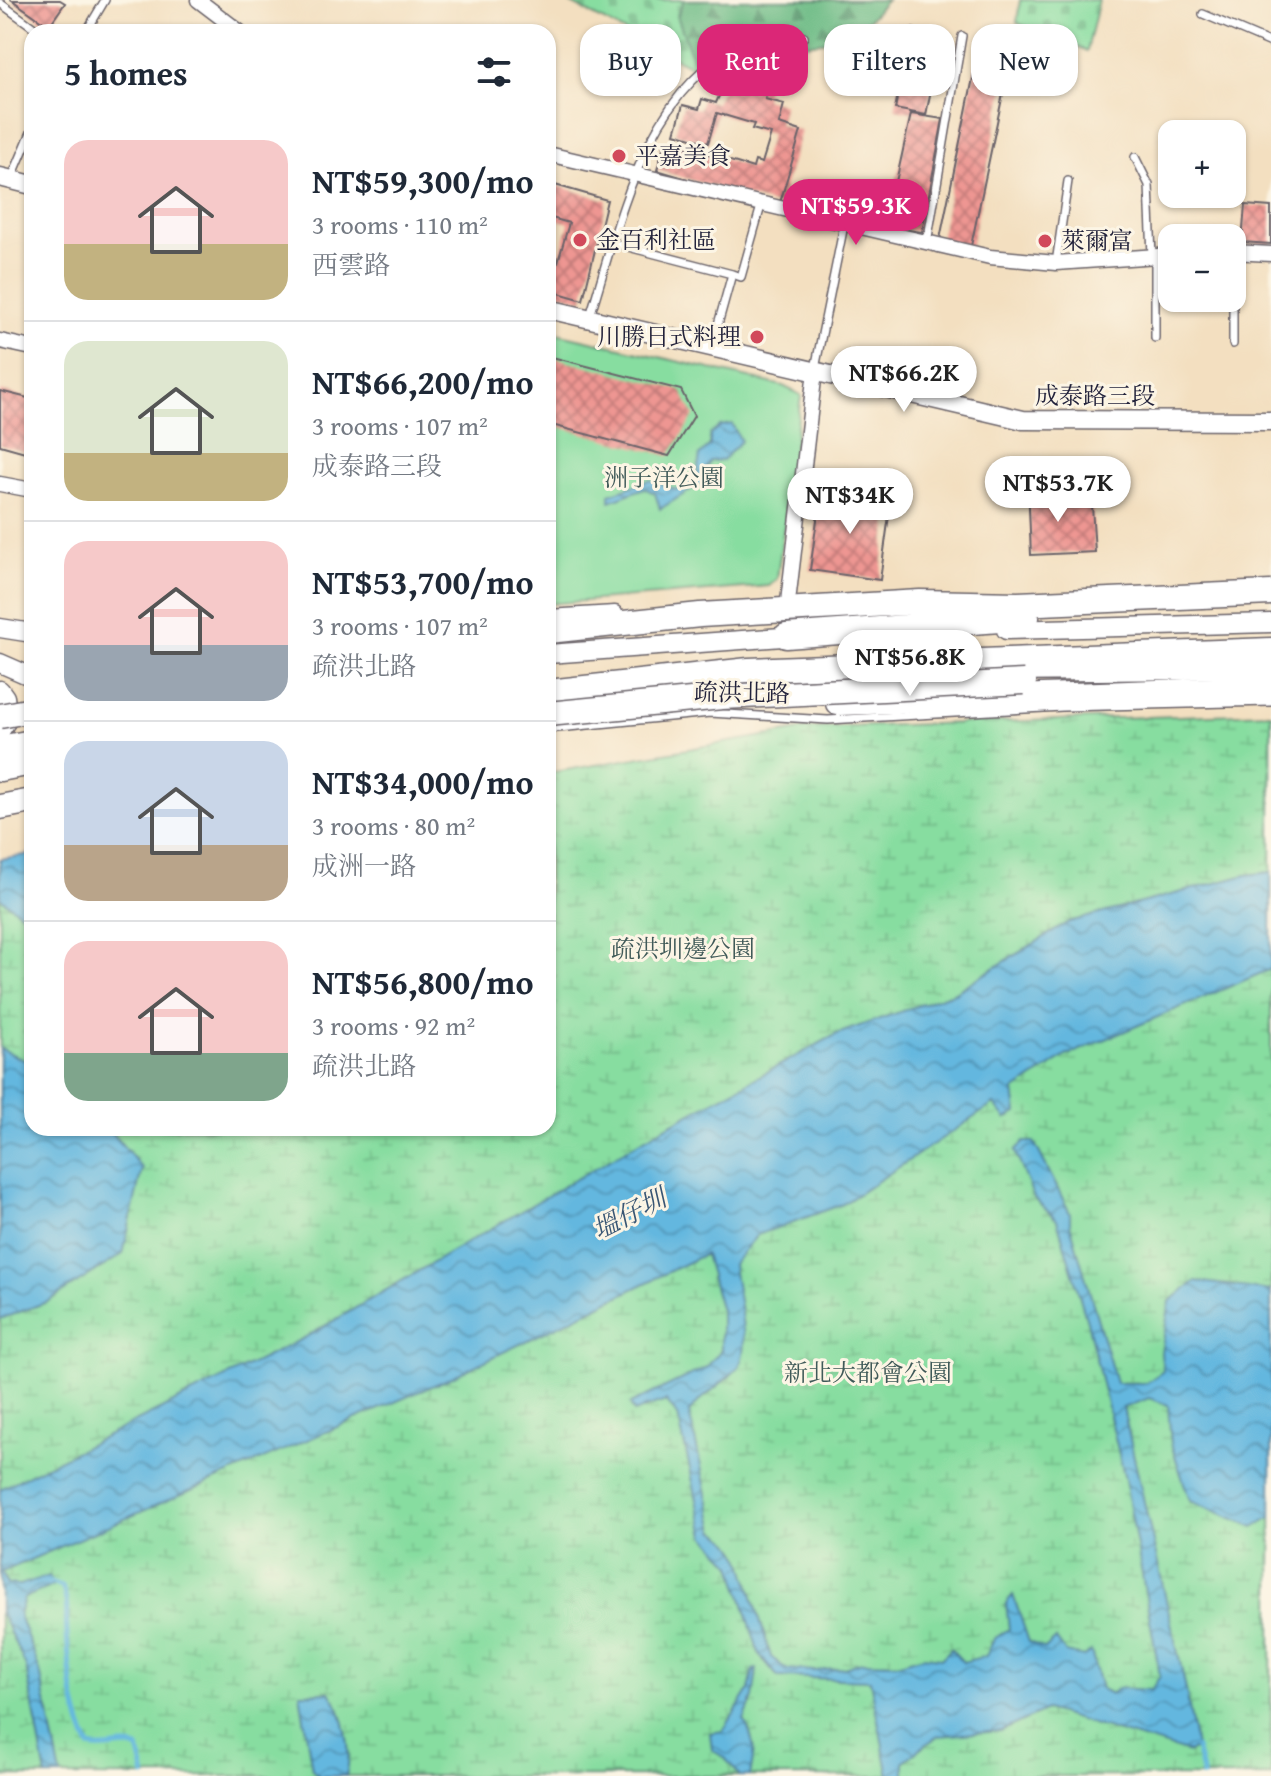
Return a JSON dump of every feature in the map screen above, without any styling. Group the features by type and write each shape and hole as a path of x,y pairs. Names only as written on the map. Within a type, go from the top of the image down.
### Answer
{"highway":[{"path":"556,630 716,614 920,602 1018,604 1271,593"},
{"path":"786,636 1019,618 1271,609"},
{"path":"556,674 759,654 1271,636"},
{"path":"556,691 749,670 1271,650"},
{"path":"556,713 722,697 1024,682 1271,677"},
{"path":"743,689 810,704 1271,688"},
{"path":"0,716 24,712"},
{"path":"0,745 24,742"},
{"path":"0,769 24,764"},
{"path":"0,807 24,802"}],"street":[{"path":"198,0 230,24"},
{"path":"556,156 990,257 1056,263 1158,256"},
{"path":"1246,253 1271,254"},
{"name":"成泰路三段","path":"556,311 1023,420 1271,421"},
{"path":"0,341 24,346"},
{"path":"788,602 815,371"},
{"path":"0,484 24,488"},
{"path":"556,616 788,602 1271,582"},
{"name":"疏洪北路","path":"556,653 786,636 1271,623"},
{"path":"0,628 24,632"},
{"path":"0,663 24,674"},
{"name":"疏洪北路","path":"556,705 974,672 1271,669"},
{"path":"0,690 5,697 8,719 0,731"}],"lane":[{"path":"91,24 105,0"},
{"path":"0,3 29,24"},
{"path":"1203,14 1271,43"},
{"path":"927,243 962,36"},
{"path":"590,319 634,175 654,133 697,75"},
{"path":"6,178 24,145"},
{"path":"1135,157 1149,185 1155,338"},
{"path":"1056,263 1068,181"},
{"path":"613,243 741,277 761,206"},
{"path":"815,371 844,225"},
{"path":"712,347 732,274"},
{"path":"1233,312 1233,344"},
{"name":"疏洪北路","path":"556,728 710,713 828,720 1063,707 1271,702"}],"green space":[{"path":"564,0 684,0 677,16 680,24 610,24"},
{"path":"684,0 887,0 865,24 824,24 824,42 808,43 808,24 697,24 696,69 677,16"},
{"path":"1020,0 1099,0 1087,51 1078,47 1078,24 1017,23"},
{"path":"681,27 696,69 681,61"},
{"name":"洲子洋公園","path":"556,333 783,386 801,395 777,579 769,586 556,603"},
{"name":"新北大都會公園","path":"1271,713 1271,1776 0,1776 0,867 24,862 24,1136 556,1136 556,772 811,728"}],"water":[{"path":"732,424 741,441 723,460 711,461 704,472 705,481 660,509 655,493 644,488 610,501 610,494 650,480 676,490 696,479 700,455 710,446 710,434 720,426"},
{"path":"24,855 24,917 0,898 0,859"},
{"name":"塭仔圳","path":"1271,872 1271,969 1066,1056 1014,1091 1017,1113 1006,1119 994,1104 843,1204 757,1235 733,1264 742,1320 741,1361 736,1370 689,1412 715,1530 731,1543 742,1559 771,1657 786,1669 815,1671 844,1668 862,1662 900,1663 923,1656 942,1658 951,1649 963,1662 986,1656 994,1639 1009,1629 1006,1603 1013,1595 1029,1642 1045,1649 1056,1639 1066,1653 1084,1657 1091,1651 1101,1689 1111,1694 1118,1688 1151,1690 1160,1676 1125,1479 1087,1321 1057,1220 1034,1198 1015,1151 1024,1142 1034,1142 1070,1213 1070,1224 1116,1383 1146,1383 1163,1371 1161,1353 1170,1301 1196,1281 1271,1291 1271,1517 1254,1527 1190,1501 1171,1444 1168,1405 1149,1398 1123,1408 1186,1689 1196,1748 1189,1753 1046,1710 1001,1731 938,1736 904,1761 904,1776 889,1776 870,1680 778,1677 759,1654 732,1565 705,1535 678,1416 666,1401 634,1412 630,1404 707,1367 721,1350 721,1311 705,1254 448,1379 2,1572 7,1584 19,1585 49,1576 52,1586 24,1598 19,1615 40,1671 61,1776 46,1776 26,1667 0,1611 0,1489 304,1338 658,1131 837,1034 953,993 1069,922 1246,875"},
{"path":"0,1048 24,1060 24,1136 115,1136 142,1168 123,1254 47,1302 0,1319"},
{"path":"757,1669 753,1698 744,1720 751,1735 753,1760 750,1776 740,1776 725,1758 712,1750 710,1733 723,1731 749,1690 753,1670"},
{"path":"330,1692 340,1710 346,1732 349,1755 346,1776 319,1776 312,1770 300,1693"}],"building":[{"path":"12,0 60,0 65,3 50,24"},
{"path":"971,88 971,96 1002,96 971,246 940,239"},
{"path":"719,96 766,96 765,99 784,104 779,124 801,131 779,206 657,170 665,141 753,168 755,161 762,163 771,134 752,129 754,124 717,113 708,143 675,133 683,105 699,109 702,99 716,103"},
{"path":"898,96 930,96 926,115 895,109"},
{"path":"911,114 943,119 922,232 886,227"},
{"name":"金百利社區","path":"556,185 607,200 583,300 556,292 556,261 569,223 556,219"},
{"path":"1246,205 1271,207 1271,244 1246,242 1246,224 1243,224"},
{"path":"556,358 681,390 694,416 669,456 556,426"},
{"path":"0,391 24,397 24,452 0,445"},
{"path":"1057,483 1058,508 1092,506 1095,552 1031,555 1028,484"},
{"path":"821,491 891,501 880,580 810,570"}],"waterway":[{"path":"51,1582 62,1586 67,1606 73,1692 90,1747 138,1748 145,1776"},
{"path":"1196,1748 1203,1776"}],"place":[{"name":"平嘉美食","path":"619,156"},
{"name":"金百利社區","path":"580,240"},
{"name":"萊爾富","path":"1045,241"},
{"name":"川勝日式料理","path":"757,337"}],"park label":[{"name":"疏洪圳邊公園","path":"683,949"}]}
